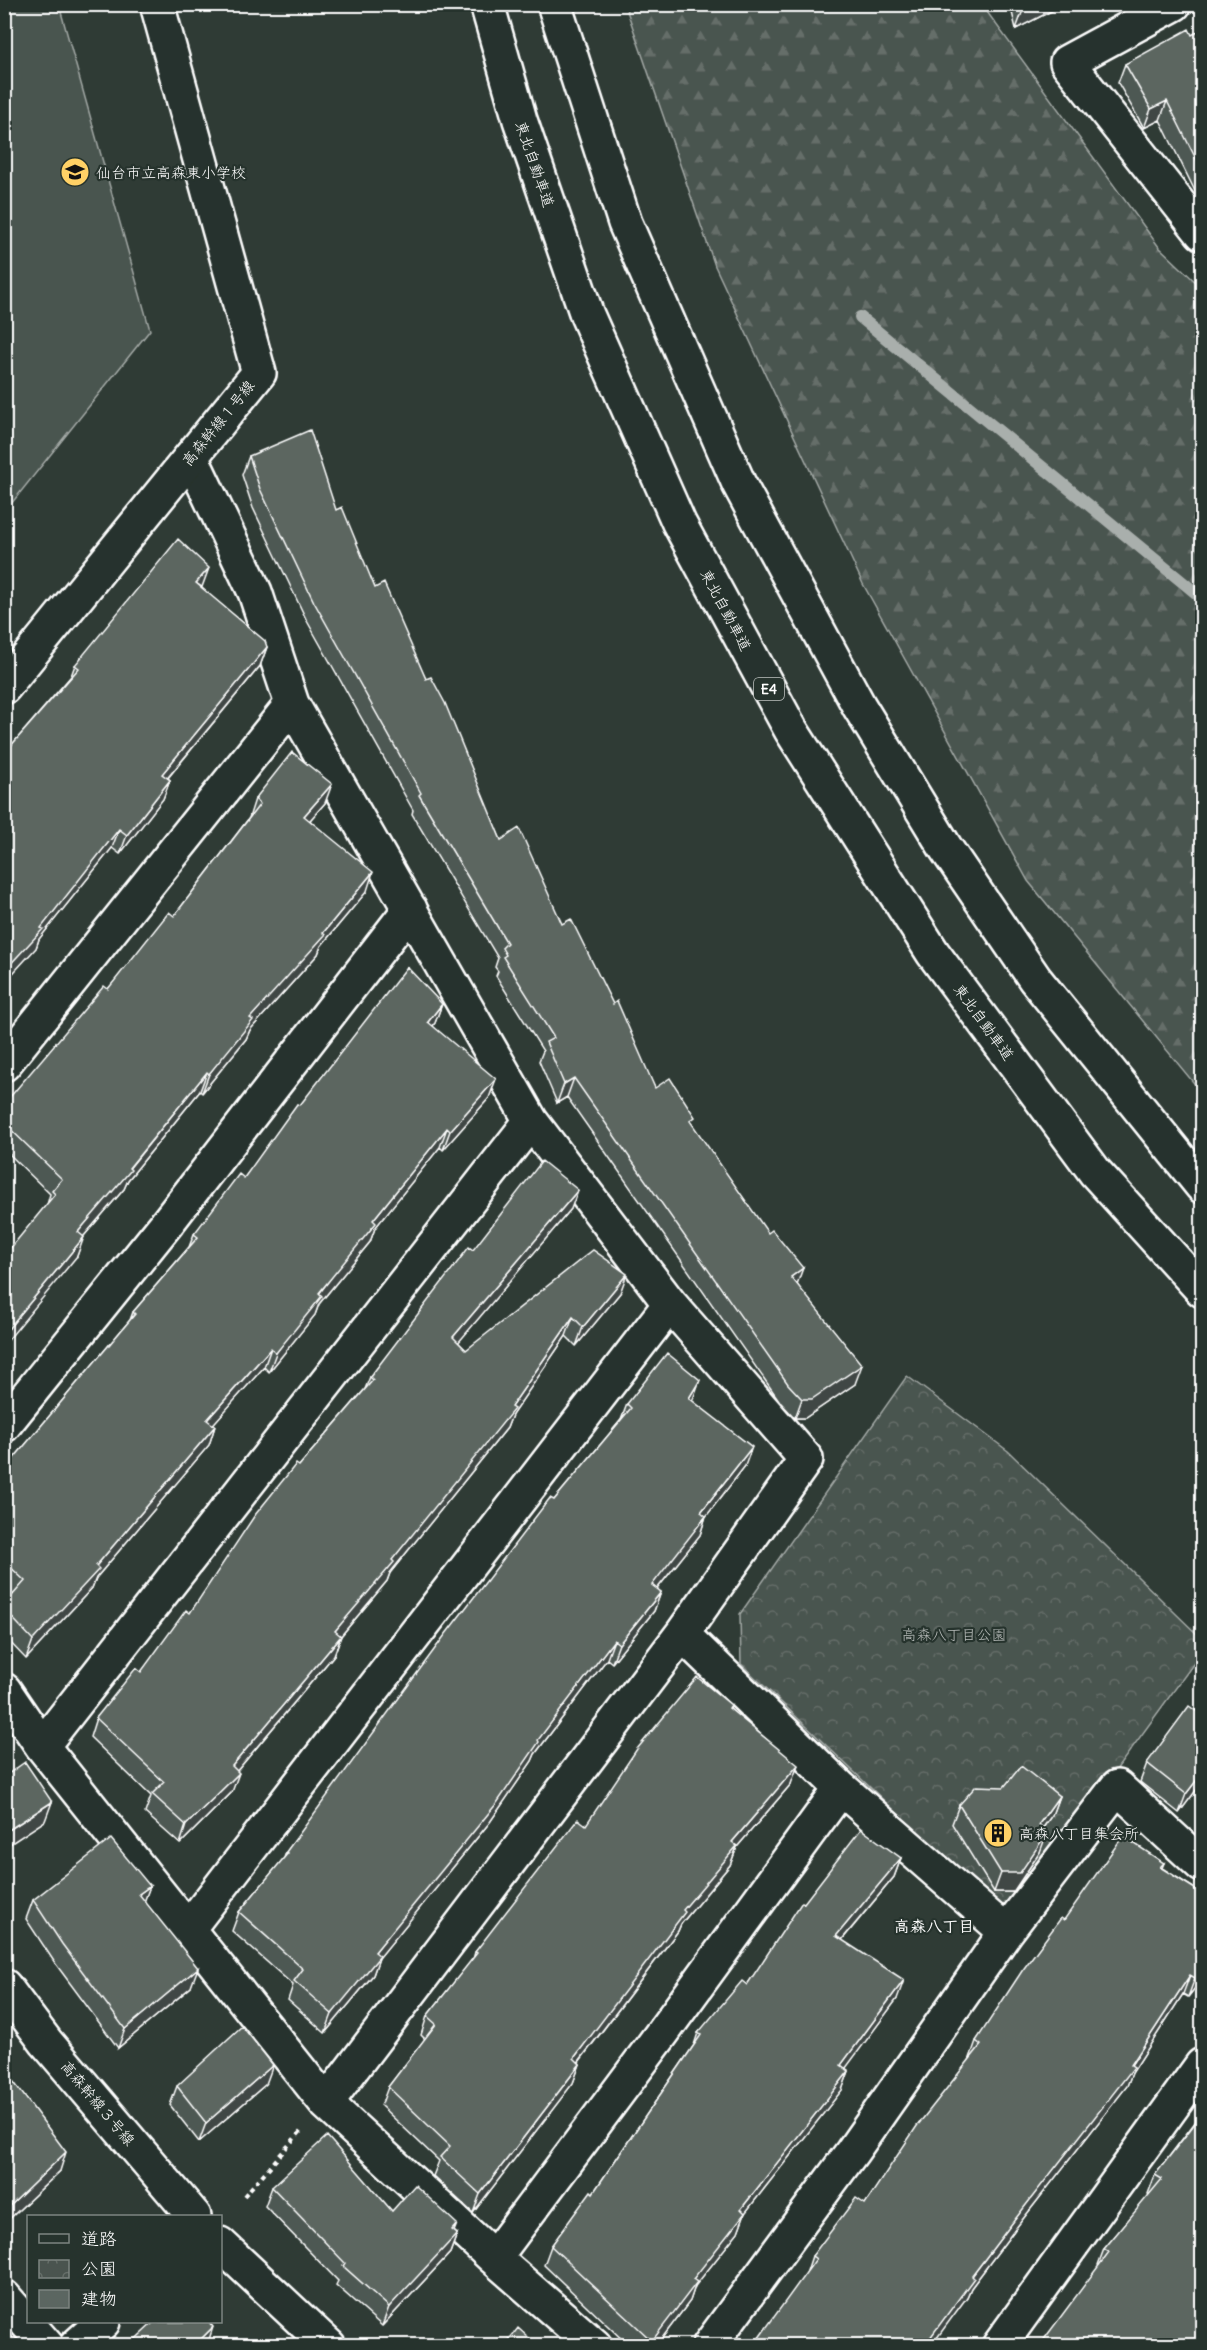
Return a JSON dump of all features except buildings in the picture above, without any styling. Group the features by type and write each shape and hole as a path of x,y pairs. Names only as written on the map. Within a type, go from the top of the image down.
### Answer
{"main road":[{"name":"高森幹線１号線","path":"4,687 259,373 158,4"},
{"name":"東北自動車道","path":"487,4 520,120 587,315 679,523 791,730 940,963 1095,1172 1203,1290"},
{"path":"554,4 624,223 739,484 853,696 945,847 1035,979 1203,1186"},
{"path":"1174,4 1067,62 1203,233"},
{"path":"191,457 255,592 292,704 531,1121 670,1304 806,1459 682,1634 326,2103"},
{"path":"4,1064 292,704"},
{"path":"4,1425 167,1222 410,909"},
{"path":"42,1746 531,1121"},
{"path":"188,1929 670,1304"},
{"path":"682,1634 841,1788 1006,1932"},
{"path":"4,1690 42,1746 326,2103 494,2258 595,2346"},
{"path":"709,2346 852,2152 1006,1932 1117,1787 1203,1865"},
{"path":"494,2258 670,2023 841,1788"},
{"name":"高森幹線３号線","path":"4,1986 46,2042 192,2215"},
{"path":"999,2346 1203,2065"},
{"path":"222,2246 329,2346"},
{"path":"4,2297 47,2346"},
{"path":"76,2346 103,2323"}],"path":[{"path":"244,2196 326,2103"}],"green space":[{"name":"仙台市立高森東小学校","path":"4,5 59,5 150,330 11,504 4,499"},
{"path":"625,5 982,5 1159,247 1202,288 1202,1093 1028,881 863,584 715,266"},
{"name":"高森八丁目公園","path":"907,1376 1008,1451 1202,1639 1202,1652 1014,1910 986,1898 741,1664 740,1614"}],"waterway":[{"path":"860,317 1202,598"}],"place":[{"name":"仙台市立高森東小学校","path":"75,172"},
{"name":"高森八丁目集会所","path":"998,1833"}],"district":[{"name":"高森八丁目","path":"934,1926"}]}
